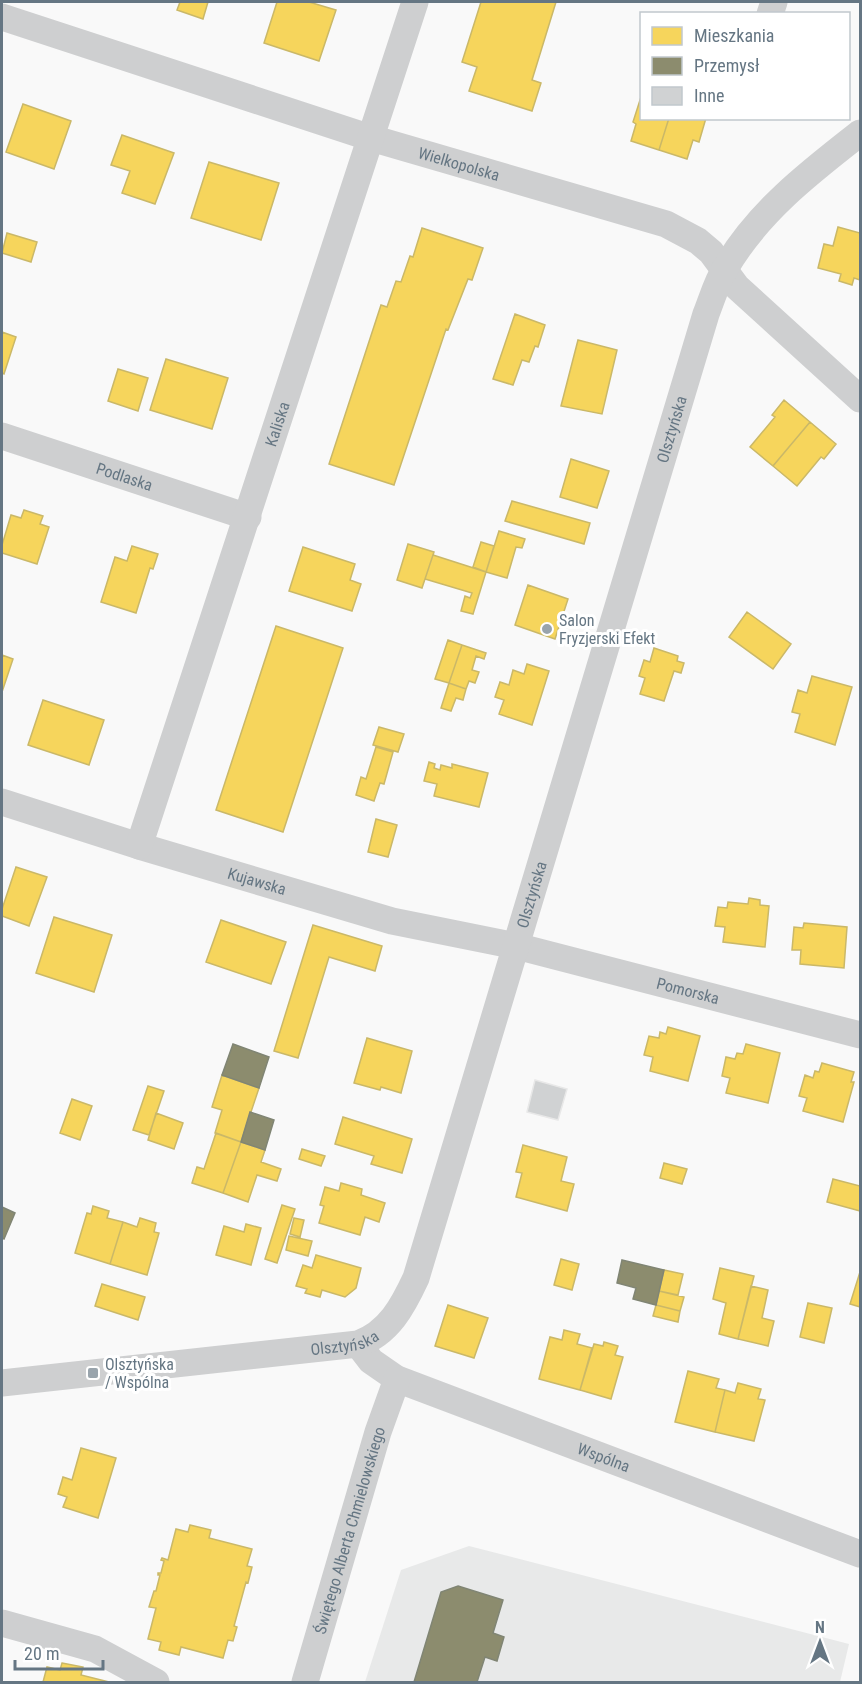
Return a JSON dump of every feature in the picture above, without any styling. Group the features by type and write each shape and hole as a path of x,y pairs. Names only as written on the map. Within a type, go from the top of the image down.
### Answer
{"street":[{"name":"Kaliska","path":"138,846 248,517 415,2"},
{"name":"Wielkopolska","path":"2,17 371,138 666,224 698,241 711,252 737,287 861,399"},
{"name":"Olsztyńska","path":"2,1383 358,1344 371,1338 400,1312 416,1278 706,314 725,269 749,234 785,193 861,133"},
{"name":"Podlaska","path":"2,436 248,517"},
{"name":"Kujawska","path":"2,802 138,846 392,921 516,946"},
{"name":"Pomorska","path":"516,946 861,1035"},
{"name":"Wspólna","path":"358,1344 371,1361 397,1379 861,1554"},
{"name":"Świętego Alberta Chmielowskiego","path":"305,1683 378,1432 397,1379"},
{"path":"2,1623 95,1649 156,1683"}],"shaded area":[{"path":"469,1546 849,1644 840,1682 365,1682 401,1570"}],"building: Mieszkania":[{"path":"180,2 208,2 203,19 177,10"},
{"path":"277,2 309,2 336,10 319,61 264,43"},
{"path":"481,2 556,2 532,80 541,83 532,111 469,91 477,67 462,62"},
{"path":"640,100 640,120 668,120 659,150 631,141 636,124 633,122"},
{"path":"23,104 71,121 54,169 6,152"},
{"path":"668,120 705,120 699,142 693,140 687,159 659,150"},
{"path":"122,135 174,153 155,204 122,193 130,171 111,165"},
{"path":"209,162 279,183 261,240 191,218"},
{"path":"838,227 860,233 860,280 854,278 852,285 839,281 841,274 818,268 824,244 833,246"},
{"path":"422,228 483,248 472,280 468,279 448,330 446,329 394,485 329,464 381,305 387,307 396,281 401,282 410,256 413,257"},
{"path":"7,233 37,242 31,262 2,253"},
{"path":"515,314 545,325 538,347 535,346 529,362 522,360 513,385 493,379"},
{"path":"2,332 16,337 4,374 2,373"},
{"path":"578,340 617,350 602,414 561,406"},
{"path":"166,359 228,378 212,429 150,410"},
{"path":"118,369 148,378 138,411 108,401"},
{"path":"784,400 810,422 773,466 750,447 775,417 772,415"},
{"path":"810,422 836,444 824,459 821,457 797,486 773,466"},
{"path":"571,459 609,471 597,508 560,497"},
{"path":"512,501 590,523 584,544 505,521"},
{"path":"24,510 43,516 40,524 49,527 37,564 2,553 2,545 11,515 21,518"},
{"path":"499,531 525,539 522,548 516,547 507,578 486,572"},
{"path":"481,542 494,546 486,572 473,567"},
{"path":"408,544 434,552 422,588 397,580"},
{"path":"132,546 158,554 153,569 150,568 136,613 101,602 115,557 127,561"},
{"path":"303,547 355,564 350,580 361,584 352,611 289,591"},
{"path":"433,555 486,572 473,614 461,611 465,596 470,598 472,593 425,579"},
{"path":"528,585 568,599 555,639 515,625"},
{"path":"747,612 791,644 773,669 729,637"},
{"path":"276,626 343,648 283,832 216,810"},
{"path":"448,640 462,645 449,683 435,679"},
{"path":"462,645 486,653 484,659 476,656 472,670 479,672 475,683 469,681 466,689 449,683"},
{"path":"654,648 678,656 677,661 684,663 681,673 674,671 664,701 640,694 645,678 639,676 644,660 650,662"},
{"path":"2,655 13,659 2,692"},
{"path":"527,664 549,671 532,725 499,714 504,700 495,697 500,682 509,685 513,670 524,674"},
{"path":"812,676 852,687 835,745 795,732 800,714 792,712 798,690 807,693"},
{"path":"449,683 466,689 463,700 456,698 451,711 441,708"},
{"path":"43,700 104,720 89,765 28,745"},
{"path":"379,727 404,734 398,752 373,745"},
{"path":"376,747 393,752 384,784 380,783 374,801 356,795 361,777 366,779"},
{"path":"429,762 435,764 434,768 440,770 441,765 452,768 452,764 488,773 479,807 434,796 437,784 424,781"},
{"path":"376,819 397,825 388,857 368,852"},
{"path":"16,867 47,877 29,926 2,916 2,909"},
{"path":"749,898 760,900 760,905 769,906 765,947 723,942 725,927 715,926 718,907 727,908 728,902 748,904"},
{"path":"54,917 112,935 94,992 36,973"},
{"path":"221,920 286,942 271,984 206,962"},
{"path":"804,923 847,927 844,968 800,964 801,950 792,950 794,927 803,928"},
{"path":"313,925 382,946 375,971 329,957 298,1058 274,1051"},
{"path":"668,1027 700,1036 688,1081 650,1071 653,1057 644,1055 649,1036 659,1038 660,1032 666,1034"},
{"path":"367,1038 412,1051 401,1093 354,1083"},
{"path":"746,1044 780,1053 768,1103 726,1093 730,1078 722,1076 726,1057 735,1059 737,1053 743,1054"},
{"path":"822,1063 854,1072 851,1082 854,1082 843,1122 803,1111 807,1098 799,1096 805,1075 813,1078 815,1071 819,1072"},
{"path":"222,1075 259,1088 241,1142 215,1133 222,1110 212,1107"},
{"path":"148,1086 164,1091 149,1135 133,1130"},
{"path":"72,1099 92,1106 80,1140 60,1133"},
{"path":"156,1113 183,1123 174,1149 148,1140"},
{"path":"343,1117 412,1139 402,1173 371,1164 374,1156 335,1144"},
{"path":"216,1133 241,1142 223,1193 192,1183 197,1167 204,1169"},
{"path":"241,1142 265,1150 261,1162 281,1169 277,1181 257,1175 248,1202 223,1193"},
{"path":"523,1145 567,1157 561,1181 574,1184 567,1211 516,1197 522,1173 516,1172"},
{"path":"302,1149 325,1156 321,1166 299,1159"},
{"path":"664,1163 687,1169 682,1184 660,1178"},
{"path":"833,1179 860,1186 860,1211 827,1202"},
{"path":"341,1183 362,1189 361,1195 385,1203 379,1222 365,1217 360,1235 319,1223 324,1206 320,1205 325,1187 339,1191"},
{"path":"282,1205 295,1209 277,1263 265,1259"},
{"path":"93,1206 109,1211 107,1218 123,1222 110,1264 75,1253 87,1213 91,1214"},
{"path":"140,1218 156,1223 154,1232 159,1233 147,1275 110,1264 123,1222 137,1227"},
{"path":"294,1218 304,1220 300,1237 290,1234"},
{"path":"246,1224 261,1228 251,1265 216,1255 224,1226 244,1232"},
{"path":"289,1236 312,1241 308,1256 286,1250"},
{"path":"316,1255 361,1268 356,1288 345,1297 322,1290 320,1297 305,1293 307,1289 296,1286 303,1265 312,1268"},
{"path":"561,1259 579,1264 572,1290 554,1285"},
{"path":"720,1268 754,1276 738,1339 719,1334 726,1303 713,1299"},
{"path":"664,1270 683,1274 678,1295 659,1291"},
{"path":"860,1272 860,1307 850,1304"},
{"path":"102,1284 145,1297 138,1320 95,1306"},
{"path":"751,1286 768,1290 762,1318 774,1321 768,1346 738,1339"},
{"path":"659,1291 684,1297 680,1311 656,1305"},
{"path":"808,1303 832,1308 824,1343 800,1337"},
{"path":"448,1305 488,1318 474,1358 435,1346"},
{"path":"656,1305 680,1311 678,1322 653,1316"},
{"path":"564,1330 580,1334 577,1344 592,1348 580,1390 539,1379 550,1337 562,1340"},
{"path":"604,1342 618,1346 615,1355 623,1357 611,1399 580,1390 594,1344 603,1346"},
{"path":"688,1371 719,1379 716,1388 725,1390 715,1432 675,1422"},
{"path":"738,1383 761,1389 758,1399 765,1400 754,1441 715,1432 725,1390 735,1393"},
{"path":"81,1448 116,1458 98,1518 63,1507 67,1497 58,1494 63,1477 72,1480"},
{"path":"190,1525 211,1530 209,1538 252,1549 247,1566 252,1567 234,1626 237,1627 233,1641 228,1640 223,1658 181,1647 179,1655 159,1650 161,1642 148,1639 156,1608 149,1607 154,1591 156,1591 160,1575 158,1573 161,1573 164,1561 161,1560 162,1558 168,1560 176,1529 188,1532"},
{"path":"62,1663 83,1667 81,1675 109,1682 43,1682 47,1667 60,1670"}],"building: Przemysł":[{"path":"233,1044 269,1057 259,1088 222,1075"},
{"path":"250,1112 274,1120 265,1150 241,1142"},
{"path":"2,1207 15,1213 4,1239 2,1238"},
{"path":"622,1260 664,1270 656,1305 633,1299 636,1288 617,1283"},
{"path":"458,1586 503,1600 493,1633 504,1637 497,1661 485,1657 477,1682 414,1682 441,1592"}],"building: Inne":[{"path":"535,1080 567,1089 558,1120 527,1112"}],"place":[{"name":"Salon Fryzjerski Efekt","path":"547,629"},
{"name":"Olsztyńska / Wspólna","path":"93,1373"}]}
